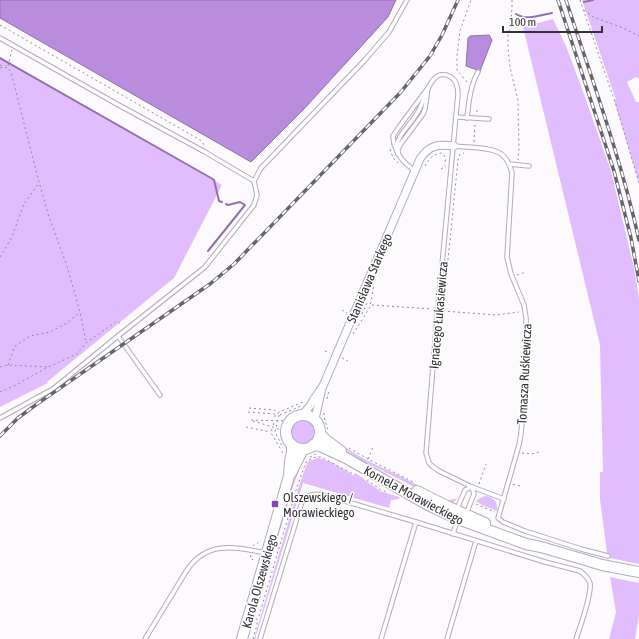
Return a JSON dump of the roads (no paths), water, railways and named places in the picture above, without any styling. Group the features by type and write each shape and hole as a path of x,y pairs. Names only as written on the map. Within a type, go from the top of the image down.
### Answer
{"street":[{"name":"Stanisława Starkego","path":"323,386 414,170 423,154 430,149 439,145 454,146"},
{"path":"289,449 286,427 289,421 310,406 323,386"},
{"path":"315,419 323,386"},
{"path":"304,409 315,419 324,434"},
{"name":"Karola Olszewskiego","path":"289,476 302,451 311,451 324,434"},
{"name":"Kornela Morawieckiego","path":"324,434 326,440 351,457 460,515 526,544 602,565 639,572"},
{"name":"Kornela Morawieckiego","path":"289,449 298,448 311,451 320,446 346,458 428,505 460,515"},
{"name":"Karola Olszewskiego","path":"242,639 289,476 292,452 289,449"}],"lane":[{"path":"0,418 53,389 205,267 254,204 258,196 254,181 261,168 364,61 389,32 407,0"},
{"path":"0,38 108,100 205,152 254,181"},
{"path":"467,118 471,87 478,72"},
{"name":"Ignacego Łukasiewicza","path":"428,88 434,79 442,75 455,81 458,89 457,117 426,449 427,458 433,467 446,474 472,487 504,499"},
{"path":"398,154 400,145 423,114 428,88"},
{"path":"414,170 403,161 398,154 393,136 398,127 428,88"},
{"path":"398,154 397,143 399,136 420,110 428,88"},
{"path":"457,117 489,119"},
{"path":"454,146 492,149 499,152 509,164 529,166"},
{"name":"Tomasza Ruśkiewicza","path":"509,164 512,175 508,262 526,311 527,372 519,445 498,518 503,522 525,531 608,556"},
{"path":"118,336 160,395"},
{"path":"453,534 460,515 465,490 472,487 474,494 471,502 460,515"},
{"path":"260,639 302,502 311,494 319,494 545,562 580,571 585,575 590,583 590,594 576,639"},
{"path":"381,639 416,522"},
{"path":"446,639 476,541"},
{"path":"145,639 187,570 200,556 211,550 225,548 240,548 267,553"}],"waterway":[{"path":"584,2 593,0"},
{"path":"516,14 529,17 552,13"},
{"path":"0,58 211,178 214,180 219,201 222,202"},
{"path":"208,251 245,205 240,202 228,205 226,204"}],"railway":[{"path":"0,436 18,418 37,404 210,284 234,264 400,93 430,56 442,35 458,0"},
{"path":"558,0 614,171 631,238 639,281"},
{"path":"566,0 615,149 639,240"}],"place":[{"name":"Olszewskiego / Morawieckiego","path":"275,504"}]}
